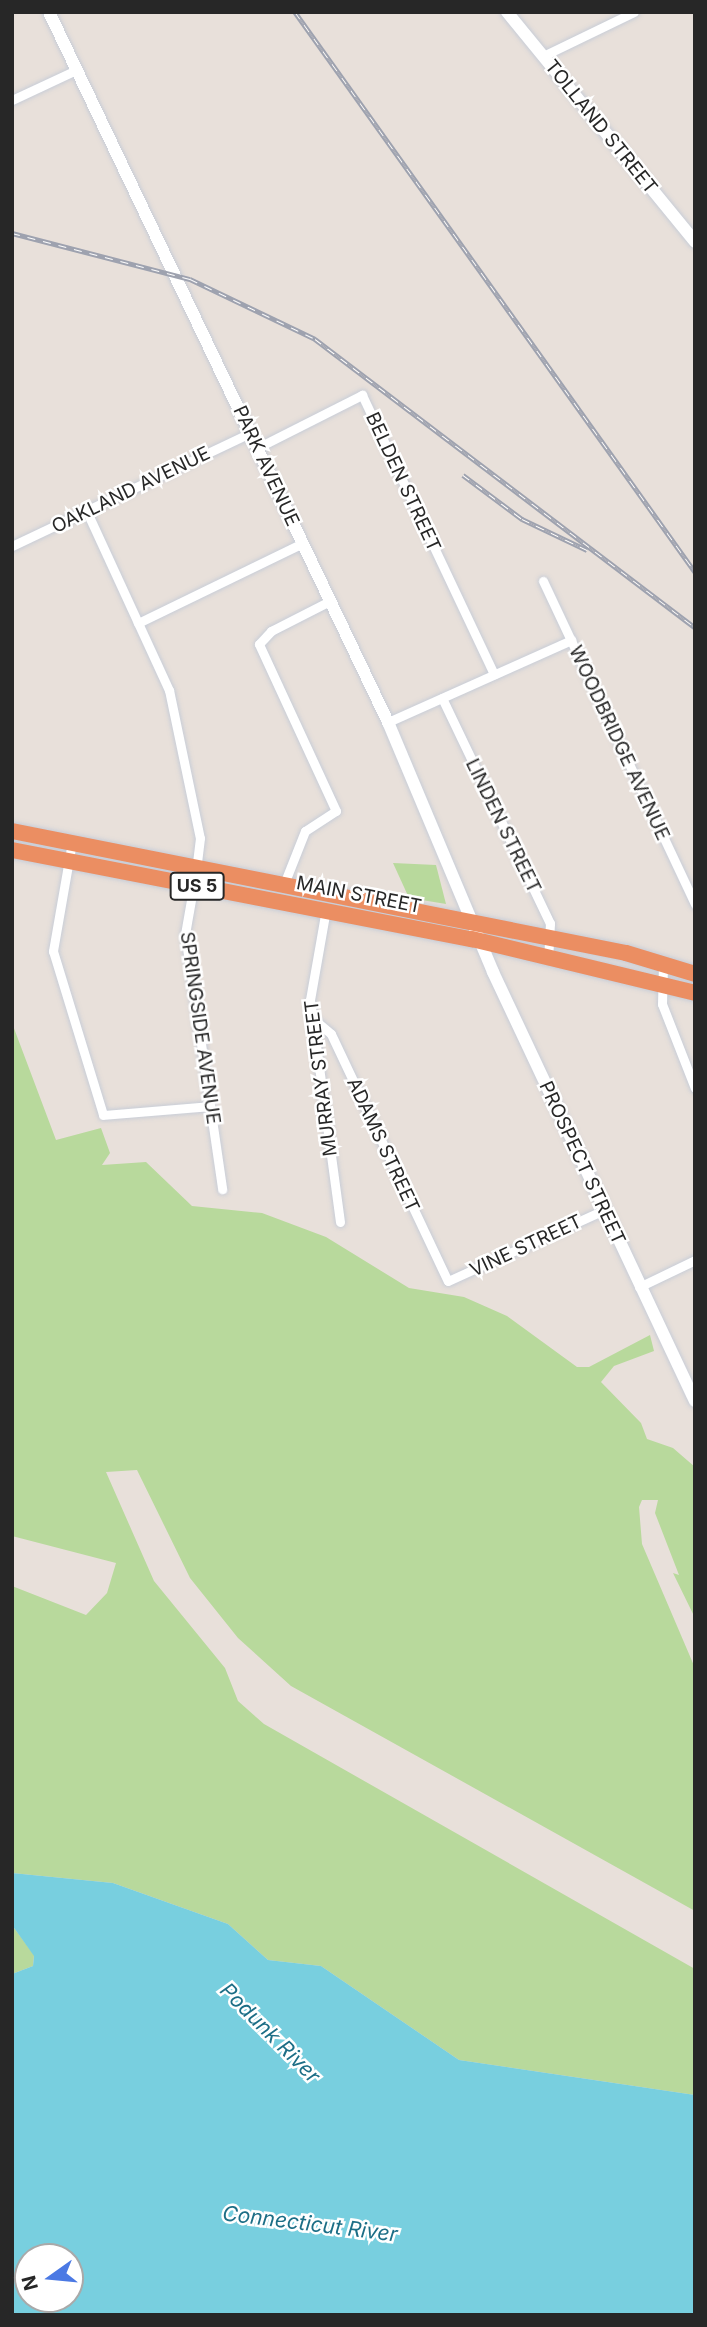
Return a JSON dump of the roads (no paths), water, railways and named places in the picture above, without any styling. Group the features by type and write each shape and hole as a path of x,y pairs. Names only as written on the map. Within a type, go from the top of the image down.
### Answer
{"highway":[{"name":"MAIN STREET","path":"12,831 284,884 327,902 695,993"},
{"name":"MAIN STREET","path":"12,850 193,885 473,923 663,964 695,974"}],"street":[{"name":"PARK AVENUE","path":"49,12 387,722 473,923"},
{"name":"TOLLAND STREET","path":"507,12 695,242"},
{"path":"543,56 634,12"},
{"path":"12,100 76,71"},
{"name":"BELDEN STREET","path":"257,448 362,395 495,674"},
{"name":"OAKLAND AVENUE","path":"12,546 250,433"},
{"name":"SPRINGSIDE AVENUE","path":"87,512 172,700 200,838 185,933 222,1189"},
{"path":"138,623 303,543"},
{"name":"WOODBRIDGE AVENUE","path":"543,581 695,904"},
{"path":"284,884 305,831 336,811 259,644 271,631 330,601"},
{"path":"387,722 571,640"},
{"name":"LINDEN STREET","path":"442,698 552,939"},
{"path":"72,842 53,951 108,1119 210,1105"},
{"name":"MURRAY STREET","path":"327,902 311,1017 340,1222"},
{"name":"PROSPECT STREET","path":"473,923 639,1287 695,1401"},
{"path":"548,957 552,939"},
{"path":"663,964 659,984 695,1088"},
{"name":"ADAMS STREET","path":"311,1017 331,1034 448,1281"},
{"name":"VINE STREET","path":"448,1281 604,1210"},
{"path":"639,1287 695,1260"}],"water":[{"path":"12,1873 113,1883 228,1924 268,1960 321,1966 459,2060 695,2095 695,2315 12,2315 12,1974 33,1966 34,1956 12,1925"}],"railway":[{"path":"295,12 695,572"},
{"path":"12,233 190,279 315,339 695,627"},
{"path":"463,475 522,519 587,550"}],"water label":[{"name":"Podunk River","path":"270,2033"},
{"name":"Connecticut River","path":"310,2224"}]}
